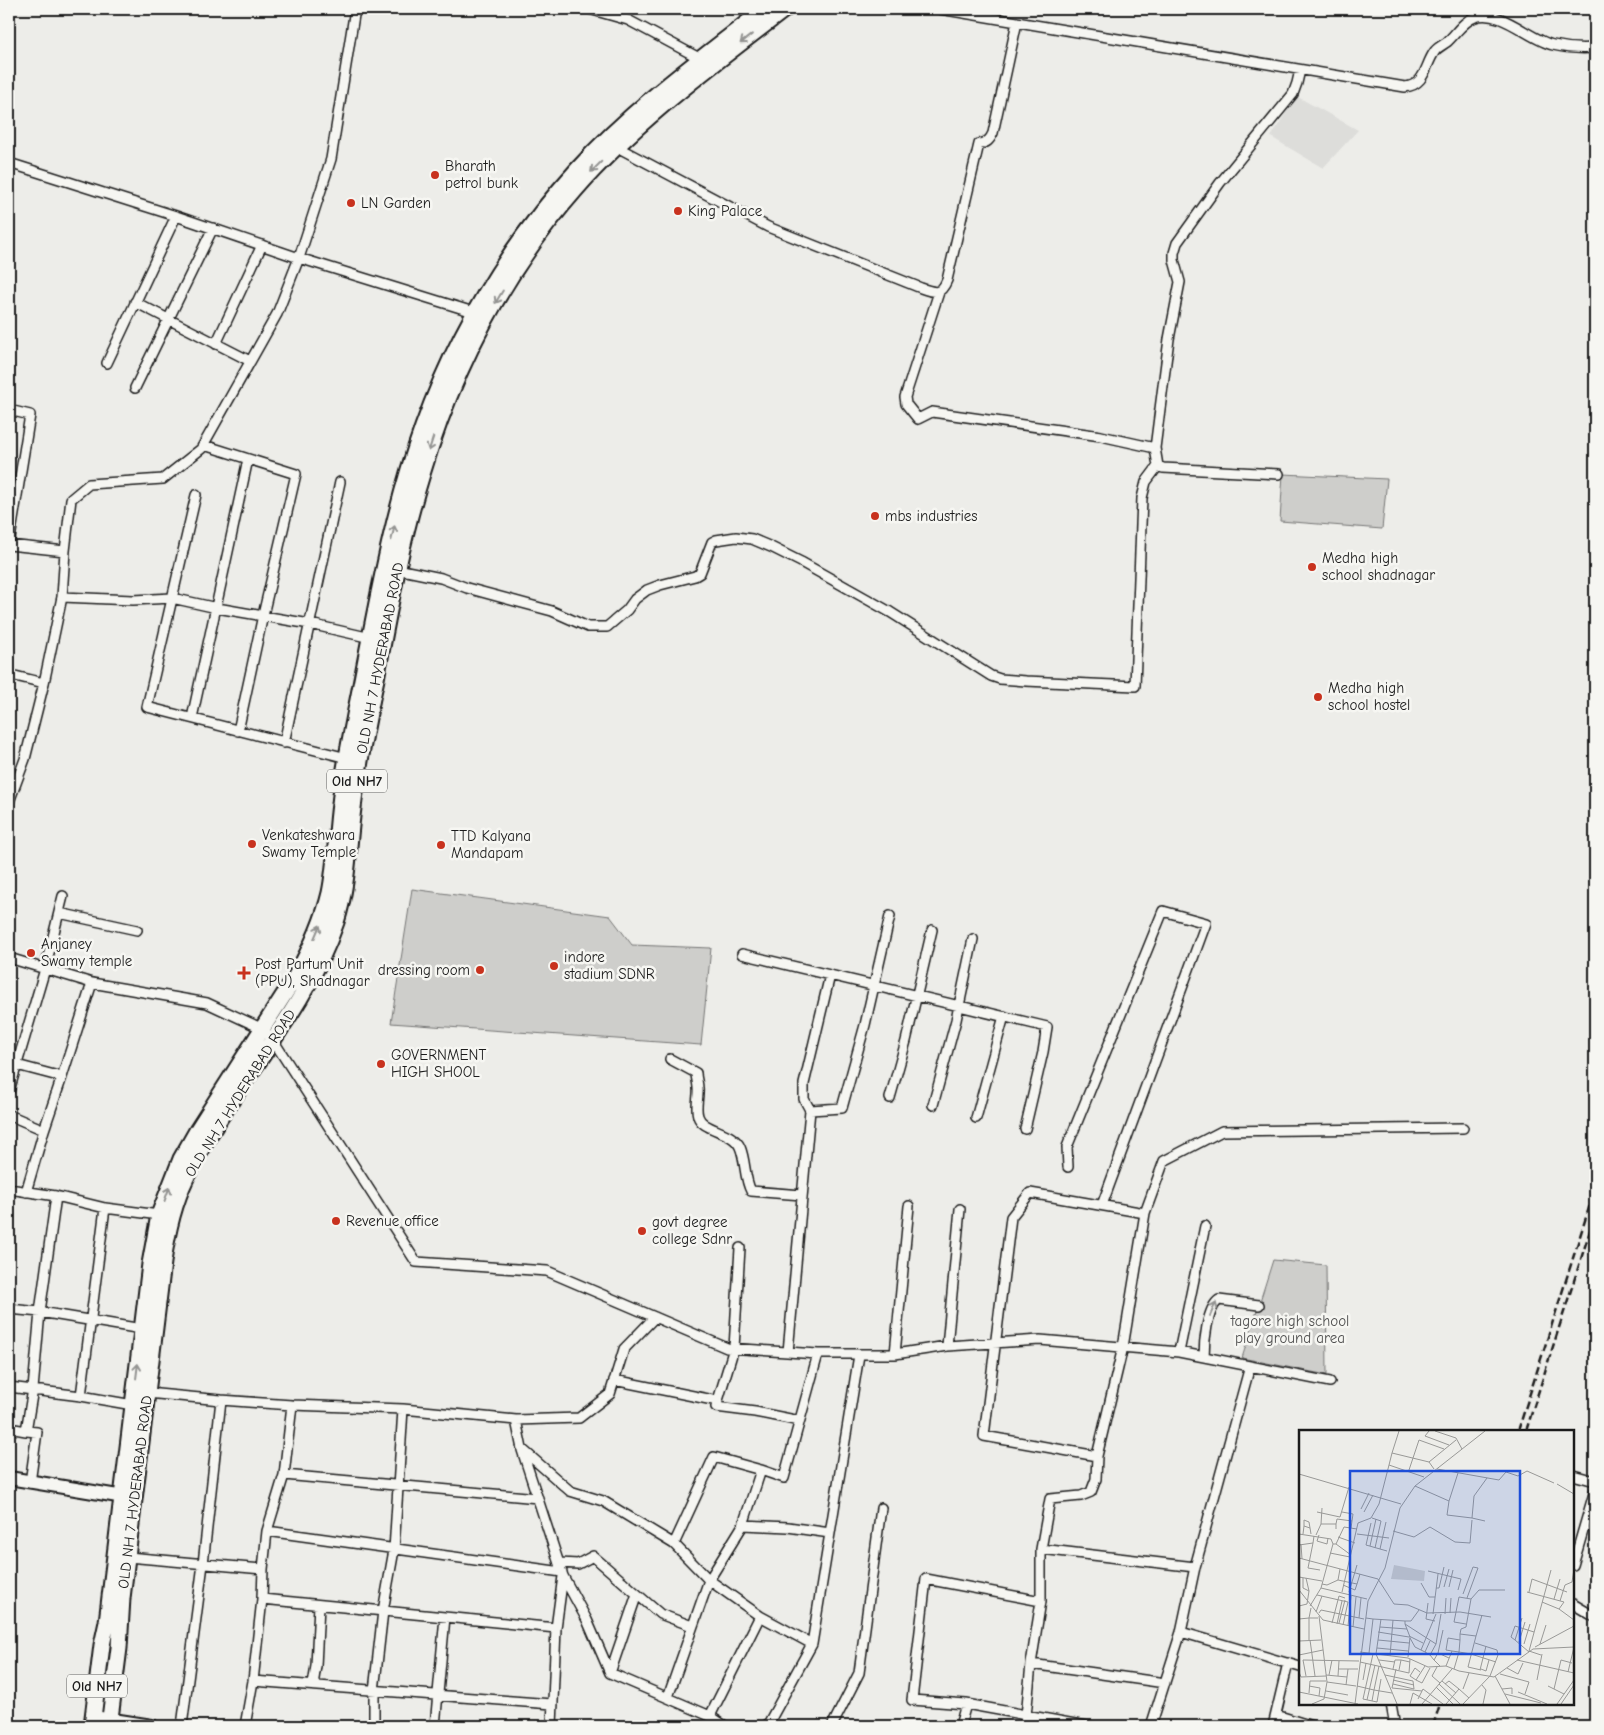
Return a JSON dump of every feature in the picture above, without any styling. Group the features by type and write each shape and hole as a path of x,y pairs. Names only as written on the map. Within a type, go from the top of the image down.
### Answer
{"main road":[{"name":"OLD NH 7 HYDERABAD ROAD","path":"110,1723 128,1557 128,1498 133,1405 150,1264 160,1215 181,1159 198,1129 314,973 332,933 346,882 356,781 397,569 421,476 434,435 469,350 481,315 505,262 536,220 579,168 623,124 700,59 765,9"},
{"name":"OLD NH 7 HYDERABAD ROAD","path":"92,1721 102,1645 147,1394 167,1237 176,1203 200,1149 268,1034 305,960 321,923 330,893 347,758 393,531 412,461 441,382 481,315 512,276 542,231 576,189 617,147 712,65 785,9"},
{"path":"9,1478 128,1498"},
{"path":"92,1721 152,1726"}],"street":[{"path":"9,799 25,759 44,683 62,597 65,551 72,499 89,484 163,479 201,450 277,314 299,258 331,159 355,9"},
{"path":"589,9 628,20 700,59"},
{"path":"940,9 1405,87 1412,86 1419,81 1426,73 1430,58 1436,48 1446,42 1466,22 1476,16 1502,19 1553,45 1595,48"},
{"path":"1017,22 994,133 986,143 979,144 947,280 944,288 939,292 905,397 906,404 918,418 932,412 1101,436 1155,448"},
{"path":"397,569 441,578 466,588 552,611 588,627 607,627 627,610 635,599 647,590 660,584 695,576 700,573 712,542 725,538 752,538 801,562 890,612 991,676 1000,679 1026,681 1136,686 1142,498 1146,482 1158,466 1155,448 1169,339 1180,282 1174,253 1177,243 1226,175 1292,94 1300,70"},
{"path":"617,147 768,227 921,288 939,292"},
{"path":"9,163 213,228 299,258 481,315"},
{"path":"107,363 176,216"},
{"path":"135,388 213,228"},
{"path":"216,344 262,245"},
{"path":"135,302 250,361"},
{"path":"9,410 30,415 9,545 65,551"},
{"path":"204,444 296,474 262,616 238,731"},
{"path":"192,718 248,459"},
{"path":"1158,466 1163,468 1279,474"},
{"path":"9,478 19,479"},
{"path":"284,743 340,482"},
{"path":"196,495 147,707 347,758"},
{"path":"62,597 133,600 172,598 310,624 371,638"},
{"path":"9,672 10,675 44,683"},
{"path":"9,1091 12,1064 45,969 63,896"},
{"path":"1068,1167 1067,1147 1163,911 1206,923 1102,1205"},
{"path":"59,913 137,930"},
{"path":"810,1110 842,1108 890,916"},
{"path":"890,1098 906,1041 932,930"},
{"path":"933,1105 973,939"},
{"path":"742,954 1047,1027 1042,1059 1025,1129"},
{"path":"9,958 92,983 207,1002 268,1034 416,1262 548,1271 727,1348 859,1355 895,1354 947,1346 1040,1340 1180,1352 1330,1382"},
{"path":"788,1352 810,1110 804,1099 804,1084 830,975"},
{"path":"26,1192 44,1130 92,983"},
{"path":"976,1118 1004,1016"},
{"path":"670,1059 696,1073 698,1116 704,1124 728,1134 739,1145 746,1165 748,1185 751,1192 802,1195"},
{"path":"12,1064 62,1077"},
{"path":"9,1116 44,1130"},
{"path":"1023,1726 1026,1716 1031,1664 1041,1601 1041,1549 1050,1499 1080,1496 1091,1492 1096,1479 1097,1456 1123,1347 1145,1213 1164,1161 1222,1131 1463,1128"},
{"path":"9,1189 56,1196 106,1208 160,1215"},
{"path":"1097,1456 984,1436 994,1342 1011,1217 1030,1193 1145,1213"},
{"path":"26,1431 33,1389 40,1312 56,1196"},
{"path":"895,1354 909,1206"},
{"path":"81,1396 106,1208"},
{"path":"947,1346 960,1209"},
{"path":"1180,1352 1205,1226"},
{"path":"740,1248 734,1348 716,1407 756,1412 800,1421"},
{"path":"1204,1357 1204,1344 1215,1303 1219,1300 1259,1305"},
{"path":"9,1309 142,1328"},
{"path":"147,1394 292,1405 403,1409 516,1420 579,1418 610,1394 624,1349 655,1317"},
{"path":"674,1544 714,1457 784,1478 818,1354"},
{"path":"767,1726 812,1644 859,1355"},
{"path":"1151,1726 1181,1632 1195,1566 1250,1366"},
{"path":"614,1380 718,1401"},
{"path":"9,1387 133,1405"},
{"path":"182,1726 203,1564 221,1400"},
{"path":"245,1726 253,1682 267,1531 284,1475 292,1405"},
{"path":"374,1726 374,1691 383,1611 394,1550 403,1409"},
{"path":"516,1420 522,1449 561,1570 587,1620 610,1673 710,1716 725,1726"},
{"path":"9,1428 37,1432 30,1482"},
{"path":"522,1449 570,1491 603,1501 674,1544 708,1580 760,1616 812,1644"},
{"path":"668,1697 708,1580 743,1525 761,1470"},
{"path":"284,1475 538,1498"},
{"path":"1574,1475 1595,1481"},
{"path":"1574,1562 1595,1490"},
{"path":"832,1726 859,1673 881,1508"},
{"path":"743,1525 788,1527 830,1533"},
{"path":"267,1531 394,1550 561,1570 593,1556 660,1614 692,1626"},
{"path":"1041,1549 1195,1566"},
{"path":"128,1557 262,1569"},
{"path":"552,1726 556,1628 561,1570"},
{"path":"1041,1601 926,1579 912,1700 966,1704 1085,1726"},
{"path":"610,1673 637,1594"},
{"path":"262,1599 556,1628"},
{"path":"313,1685 316,1666 319,1605"},
{"path":"1574,1605 1595,1617"},
{"path":"710,1716 760,1616"},
{"path":"435,1726 446,1617"},
{"path":"1181,1632 1299,1667"},
{"path":"1273,1726 1288,1663"},
{"path":"1031,1664 1165,1683"},
{"path":"253,1682 552,1704"},
{"path":"960,1726 966,1704"},
{"path":"1391,1705 1395,1726"},
{"path":"1276,1715 1312,1726"}],"shaded area":[{"path":"1296,96 1358,130 1323,168 1271,137"}],"green space":[{"path":"1283,474 1387,479 1382,529 1280,521"},
{"name":"indore stadium SDNR","path":"412,889 610,916 632,945 711,948 701,1045 391,1023"},
{"name":"tagore high school play ground area","path":"1273,1260 1326,1265 1327,1375 1242,1358"}],"railway":[{"path":"1518,1430 1595,1189"},
{"path":"1526,1430 1595,1215"},
{"path":"1433,1726 1440,1705"}],"place":[{"name":"Bharath petrol bunk","path":"435,175"},
{"name":"LN Garden","path":"351,203"},
{"name":"King Palace","path":"678,211"},
{"name":"mbs industries","path":"875,516"},
{"name":"Medha high school shadnagar","path":"1312,567"},
{"name":"Medha high school hostel","path":"1318,697"},
{"name":"Venkateshwara Swamy Temple","path":"252,844"},
{"name":"TTD Kalyana Mandapam","path":"441,845"},
{"name":"Anjaney Swamy temple","path":"31,953"},
{"name":"indore stadium SDNR","path":"554,966"},
{"name":"dressing room","path":"480,970"},
{"name":"Post Partum Unit (PPU), Shadnagar","path":"244,973"},
{"name":"GOVERNMENT HIGH SHOOL","path":"381,1064"},
{"name":"Revenue office","path":"336,1221"},
{"name":"govt degree college Sdnr","path":"642,1231"}]}
